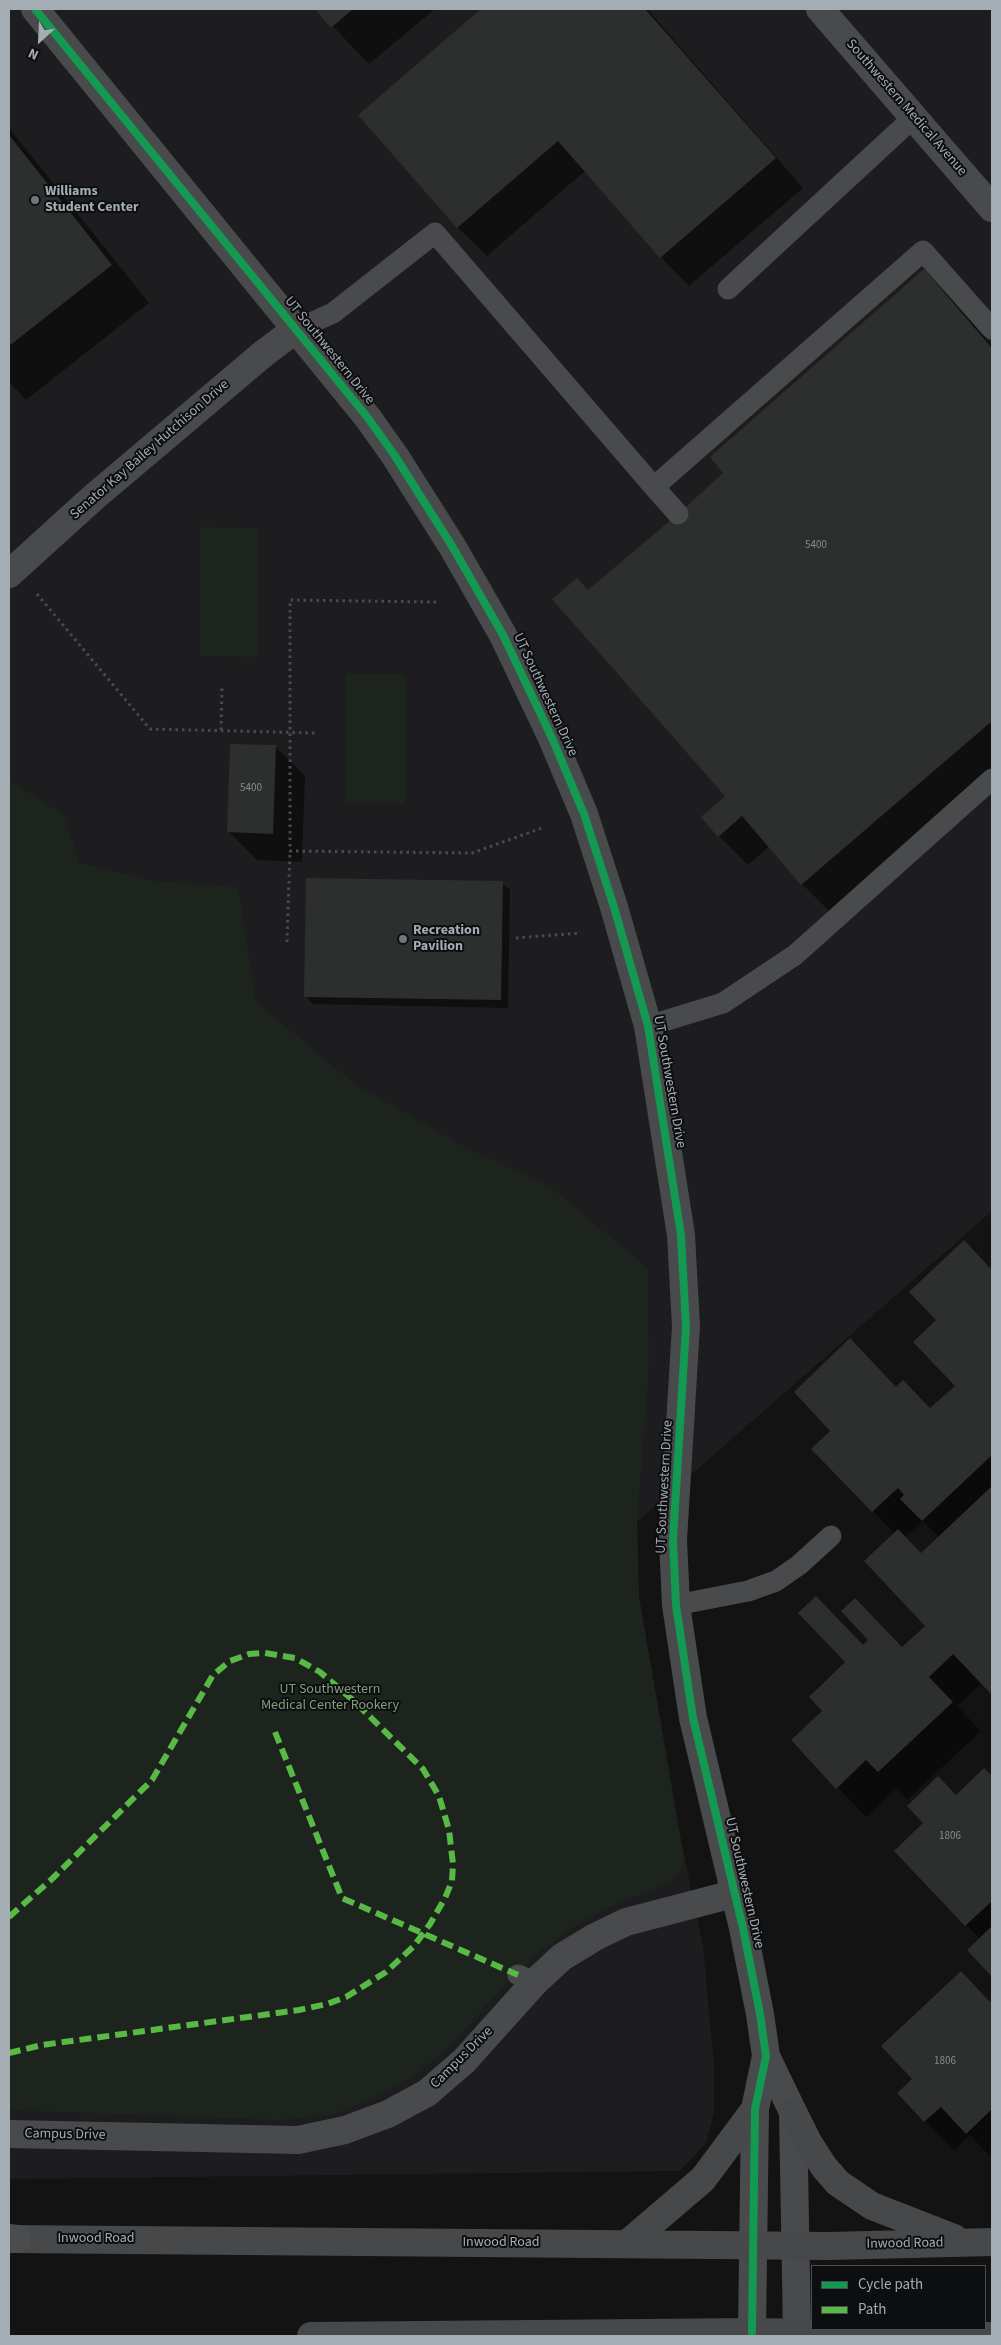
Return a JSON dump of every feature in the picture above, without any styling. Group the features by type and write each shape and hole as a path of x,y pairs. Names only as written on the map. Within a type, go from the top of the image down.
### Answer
{"main road":[{"path":"627,2244 703,2180 755,2109"},
{"path":"793,2112 808,2142 824,2167 838,2183 872,2206 965,2242"},
{"name":"Inwood Road","path":"11,2239 796,2244 829,2246 992,2242"},
{"path":"311,2336 752,2334 992,2336"}],"street":[{"name":"Southwestern Medical Avenue","path":"820,9 992,208"},
{"name":"UT Southwestern Drive","path":"43,11 295,330 368,418 389,449 452,546 503,635 552,738 584,814 614,907 648,1026 681,1235 686,1326 673,1540 676,1605 693,1718 760,2014 766,2056 793,2112 797,2335"},
{"name":"Senator Kay Bailey Hutchison Drive","path":"9,574 94,497 263,354 295,330"},
{"name":"Campus Drive","path":"9,2134 298,2140 345,2130 388,2114 428,2093 464,2061 526,1979 562,1957 595,1937 626,1922 734,1894"},
{"name":"UT Southwestern Drive","path":"752,2334 755,2109 766,2056"}],"lane":[{"path":"728,289 914,117"},
{"path":"295,330 333,313 435,233 678,514"},
{"path":"654,487 923,251 992,329"},
{"path":"648,1026 723,1003 795,955 992,779"},
{"path":"676,1605 748,1591 776,1581 799,1565 831,1536"}],"path":[{"path":"37,594 150,729 316,734"},
{"path":"288,942 290,600 436,602"},
{"path":"221,730 222,686"},
{"path":"290,852 472,853 545,827"},
{"path":"516,938 581,933"}],"shaded area":[{"path":"9,9 992,9 992,1211 637,1522 639,1596 661,1743 703,1947 714,2065 714,2113 706,2143 680,2171 9,2179"}],"green space":[{"path":"200,527 259,528 258,657 200,656"},
{"path":"346,674 405,674 405,803 345,803"},
{"name":"UT Southwestern Medical Center Rookery","path":"9,780 63,814 80,863 155,881 238,887 256,1002 353,1083 463,1146 549,1186 648,1268 649,1367 637,1522 639,1596 684,1858 681,1868 673,1880 654,1890 618,1903 578,1924 539,1951 488,2003 454,2042 417,2074 374,2098 335,2114 281,2120 9,2110"}],"building":[{"path":"315,9 353,9 331,28"},
{"path":"481,9 645,9 776,158 660,258 558,141 457,228 358,115"},
{"name":"Williams Student Center","path":"9,135 112,265 9,346"},
{"path":"924,269 992,348 992,721 801,885 742,816 718,837 701,817 725,796 552,599 577,578 588,590 678,514 723,473 710,457"},
{"path":"230,744 276,745 273,834 227,832"},
{"name":"Recreation Pavilion","path":"306,878 503,881 501,1000 304,997"},
{"path":"964,1240 992,1270 992,1455 922,1521 900,1499 904,1495 898,1488 872,1512 811,1449 830,1431 794,1392 850,1338 896,1387 903,1380 930,1408 955,1386 913,1342 936,1320 909,1292"},
{"path":"992,1486 992,1695 953,1654 929,1677 953,1702 878,1772 866,1760 836,1789 791,1740 822,1711 809,1697 845,1662 798,1613 816,1596 863,1645 868,1640 841,1611 855,1598 902,1647 925,1626 864,1561 898,1529 921,1553"},
{"path":"984,1768 992,1776 992,1901 965,1926 894,1851 923,1823 907,1806 938,1776 956,1795"},
{"path":"992,1926 992,1977 967,1950"},
{"path":"961,1971 990,2002 992,1999 992,2109 966,2134 941,2107 924,2122 897,2093 912,2079 881,2046"}],"marked path":[{"path":"9,1917 53,1878 152,1780 213,1675 230,1661 249,1654 265,1653 295,1658 320,1672 354,1701 423,1769 439,1796 449,1830 453,1864 452,1881 445,1898 430,1924 414,1946 386,1972 346,1997 327,2004 299,2010 42,2045 9,2053"},
{"path":"275,1732 342,1898 518,1975"}],"cycle path":[{"path":"35,9 368,418 395,456 452,546 503,635 552,738 584,814 614,907 648,1026 681,1235 686,1326 673,1540 676,1605 693,1718 743,1928 760,2014 766,2056 755,2109 752,2332"}],"place":[{"name":"Williams Student Center","path":"35,200"},
{"name":"Recreation Pavilion","path":"403,939"}]}
